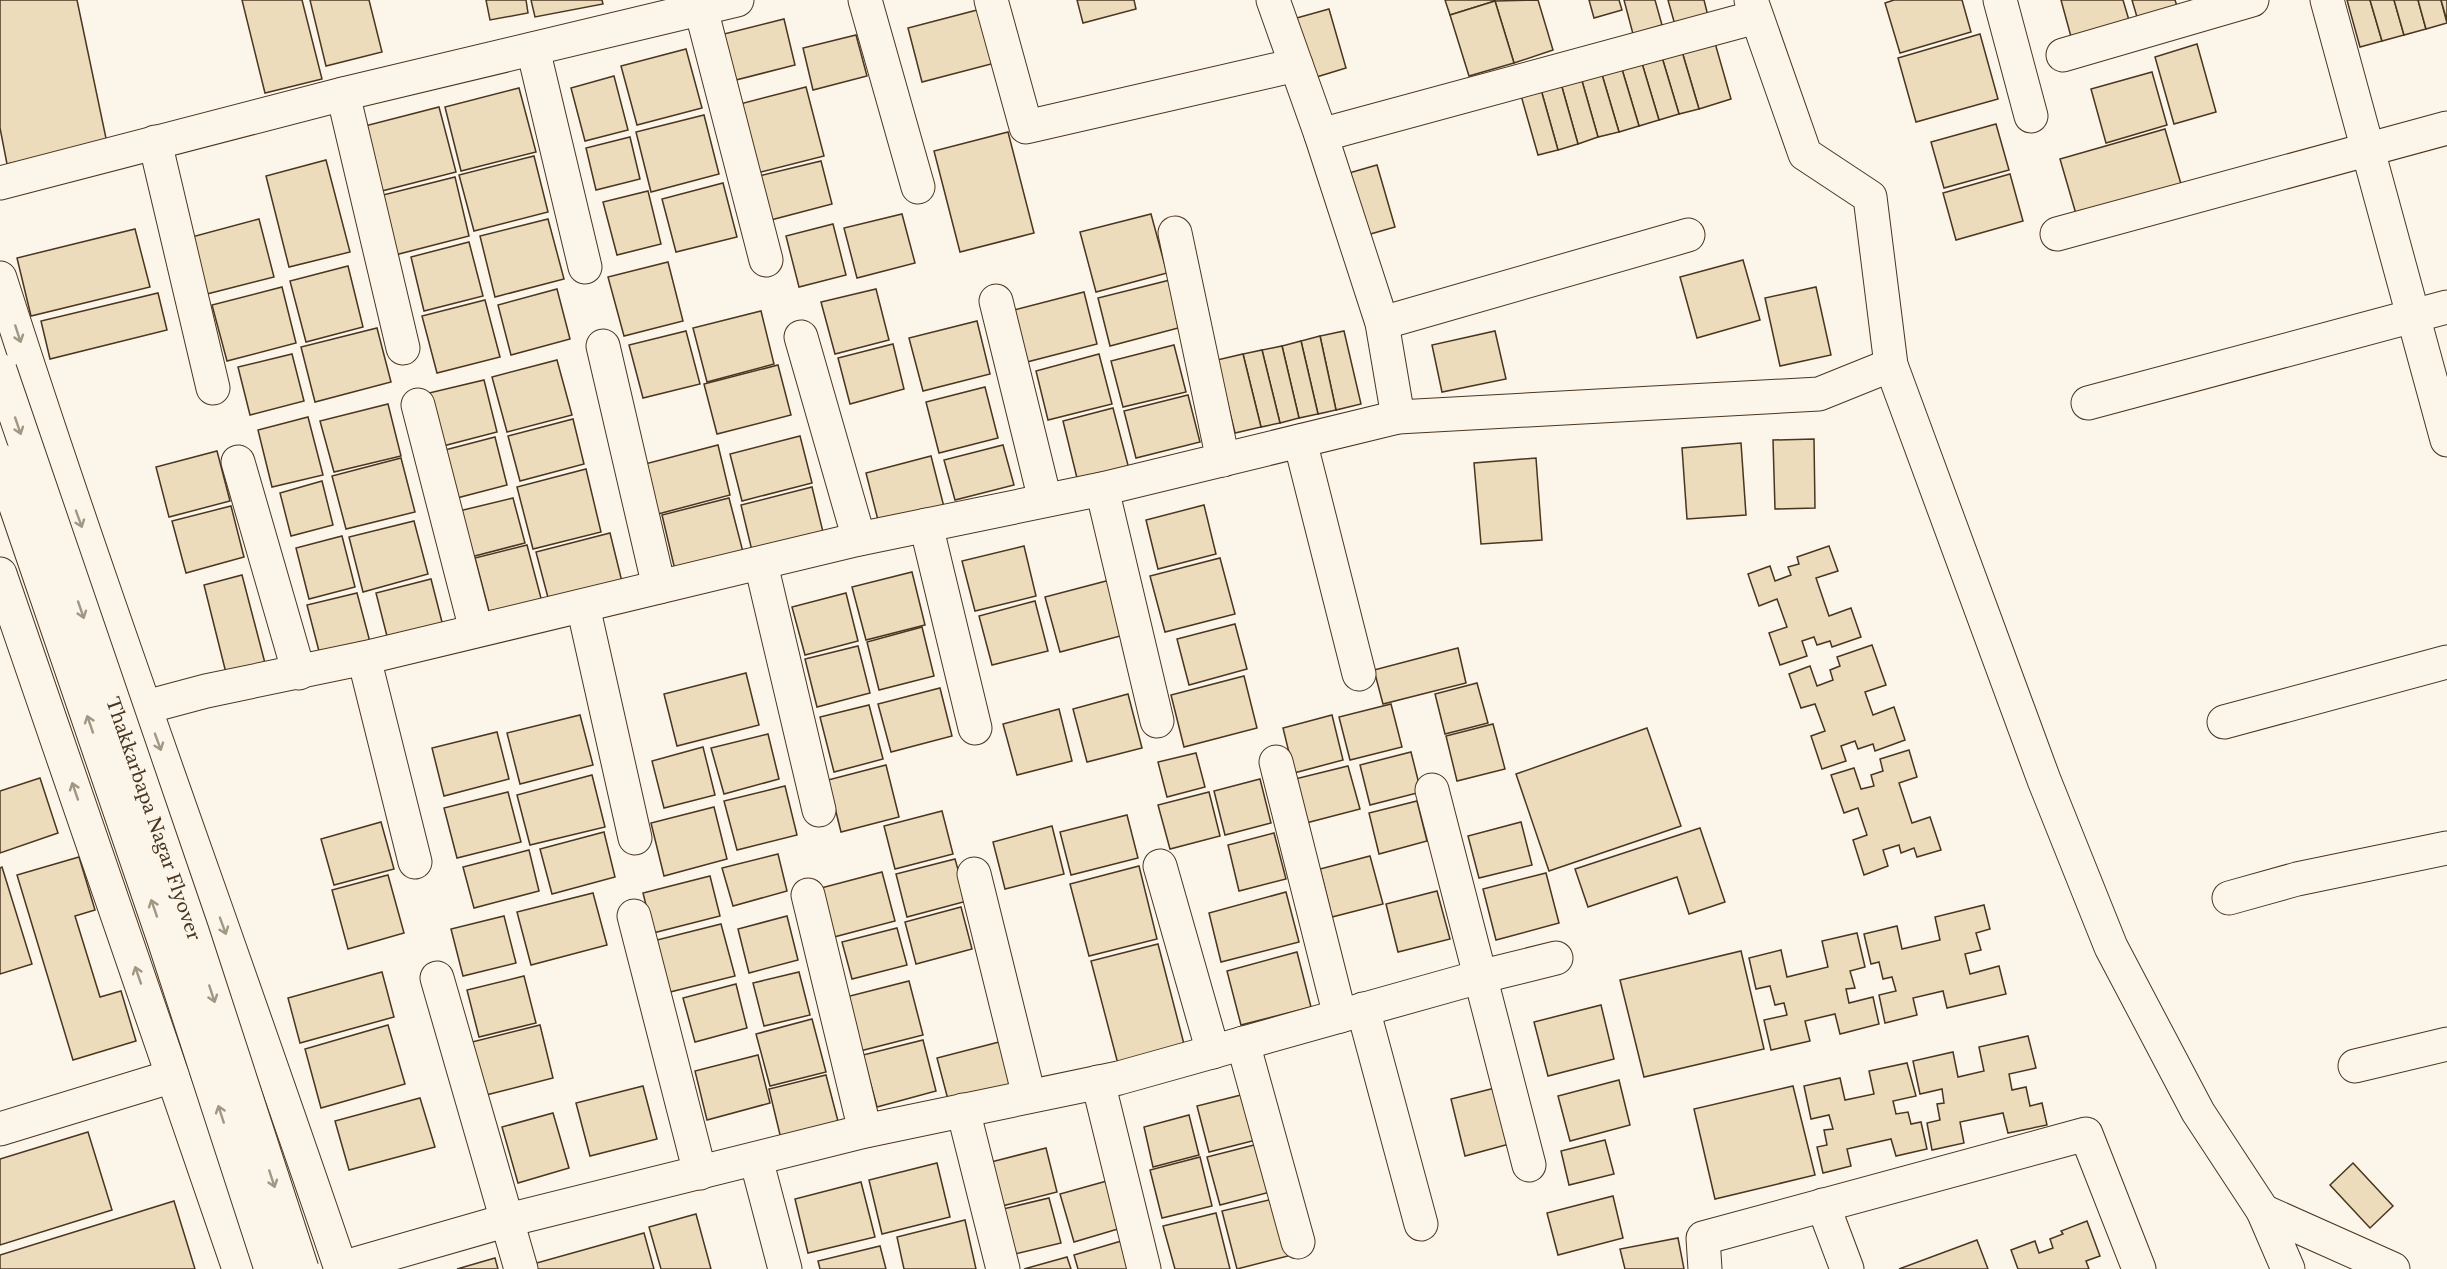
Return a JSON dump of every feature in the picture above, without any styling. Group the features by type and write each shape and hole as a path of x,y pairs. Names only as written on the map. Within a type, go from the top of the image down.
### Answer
{"street":[{"path":"0,183 343,94 737,0"},
{"path":"865,0 918,187"},
{"path":"991,0 1026,127 1296,64"},
{"path":"1273,0 1321,135 1382,323 1398,417"},
{"path":"2000,0 2031,116"},
{"path":"2063,55 2252,0"},
{"path":"2327,0 2447,440"},
{"path":"1321,135 1754,8 1805,154 1870,197 1891,365 2044,780 2111,947 2199,1112 2263,1211 2288,1269"},
{"path":"701,9 766,260"},
{"path":"533,49 585,267"},
{"path":"343,94 403,348"},
{"path":"2056,234 2447,128"},
{"path":"154,142 213,388"},
{"path":"1175,233 1223,460"},
{"path":"1382,323 1688,235"},
{"path":"0,278 60,465 260,1028 341,1269 508,1220 866,1131 1098,1082 1556,958"},
{"path":"996,301 1045,501"},
{"path":"2088,403 2447,307"},
{"path":"801,337 858,538"},
{"path":"603,346 659,587"},
{"path":"146,707 206,691 299,673 761,564 858,538 1102,489 1398,417 1819,394 1891,365"},
{"name":"Thakkarbapa Nagar Flyover","path":"0,370 192,931 302,1269"},
{"path":"418,405 476,630"},
{"path":"1300,441 1359,674"},
{"name":"Thakkarbapa Nagar Flyover","path":"0,460 165,940 272,1269"},
{"path":"238,462 299,673"},
{"path":"0,485 60,465"},
{"path":"1102,489 1156,721"},
{"path":"926,525 975,728"},
{"path":"761,564 819,810"},
{"path":"0,573 239,1269"},
{"path":"583,606 634,838"},
{"path":"364,658 416,862"},
{"path":"2223,722 2447,662"},
{"path":"1276,762 1351,1012 1421,1224"},
{"path":"1432,790 1529,1165"},
{"path":"2229,898 2297,879 2447,848"},
{"path":"1160,866 1298,1242"},
{"path":"974,874 1029,1096"},
{"path":"808,895 866,1131"},
{"path":"634,916 700,1173"},
{"path":"437,978 521,1269"},
{"path":"2355,1066 2447,1044"},
{"path":"0,1129 173,1076"},
{"path":"1098,1082 1144,1269"},
{"path":"963,1110 1003,1269"},
{"path":"1705,1269 1703,1238 2086,1134 2139,1269"},
{"path":"756,1159 785,1269"},
{"path":"1823,1205 1847,1269"},
{"path":"2263,1211 2393,1269"}],"building":[{"path":"0,0 77,0 107,143 7,164 0,128"},
{"path":"242,0 302,0 322,79 265,93"},
{"path":"310,0 369,0 382,52 326,66"},
{"path":"486,0 526,0 528,13 490,20"},
{"path":"531,0 602,0 603,4 535,17"},
{"path":"1077,0 1134,0 1136,9 1083,23"},
{"path":"1445,0 1494,0 1495,1 1450,15"},
{"path":"1538,0 1553,50 1514,63 1495,1"},
{"path":"1589,0 1619,0 1622,10 1594,18"},
{"path":"1624,0 1655,0 1662,25 1633,34"},
{"path":"1668,0 1704,0 1708,16 1675,25"},
{"path":"1894,0 1962,0 1971,32 1900,53 1885,3"},
{"path":"2061,0 2123,0 2131,27 2073,44"},
{"path":"2132,0 2175,0 2177,6 2137,17"},
{"path":"2347,0 2370,0 2382,41 2360,47"},
{"path":"2370,0 2394,0 2404,35 2382,41"},
{"path":"2394,0 2418,0 2426,29 2404,35"},
{"path":"2418,0 2441,0 2447,23 2426,29"},
{"path":"2441,0 2447,0 2447,21"},
{"path":"1495,1 1514,63 1469,76 1450,15"},
{"path":"981,9 995,63 922,82 908,28"},
{"path":"1329,9 1346,68 1310,79 1293,19"},
{"path":"784,19 795,65 732,81 720,35"},
{"path":"1711,29 1731,99 1699,109 1678,38"},
{"path":"1980,34 1998,99 1916,122 1898,58"},
{"path":"856,35 867,76 813,90 803,48"},
{"path":"1678,38 1699,109 1679,114 1658,44"},
{"path":"1658,44 1679,114 1659,120 1638,50"},
{"path":"2197,44 2216,112 2174,124 2155,57"},
{"path":"686,49 702,108 637,125 621,66"},
{"path":"1638,50 1659,120 1639,126 1618,56"},
{"path":"1618,56 1639,126 1619,132 1598,61"},
{"path":"1598,61 1619,132 1598,137 1578,67"},
{"path":"1578,67 1598,137 1578,144 1558,73"},
{"path":"2152,72 2167,125 2106,143 2091,89"},
{"path":"1558,73 1578,144 1558,150 1538,79"},
{"path":"614,76 628,130 585,141 571,88"},
{"path":"1538,79 1558,150 1538,155 1518,85"},
{"path":"806,87 824,156 757,173 740,104"},
{"path":"519,88 536,152 461,171 445,107"},
{"path":"439,107 456,172 378,192 361,127"},
{"path":"704,115 719,174 651,192 636,132"},
{"path":"1996,124 2009,170 1944,188 1931,142"},
{"path":"2165,129 2181,184 2076,214 2060,159"},
{"path":"1008,132 1034,233 960,252 934,151"},
{"path":"630,137 640,179 596,190 586,148"},
{"path":"534,156 548,212 474,231 459,175"},
{"path":"326,160 350,252 289,267 266,176"},
{"path":"821,161 832,204 767,221 755,177"},
{"path":"1377,165 1395,227 1367,235 1349,173"},
{"path":"2010,174 2023,221 1956,240 1943,193"},
{"path":"455,177 469,236 395,255 379,196"},
{"path":"723,183 737,237 676,252 662,199"},
{"path":"648,191 661,244 617,255 603,202"},
{"path":"902,214 915,263 857,278 844,228"},
{"path":"1151,214 1167,273 1096,292 1080,232"},
{"path":"259,219 274,277 203,295 188,238"},
{"path":"548,219 564,279 495,297 480,236"},
{"path":"833,224 846,275 799,287 786,236"},
{"path":"135,229 150,287 31,316 17,258"},
{"path":"469,242 483,296 424,311 411,257"},
{"path":"1743,260 1760,320 1697,338 1680,277"},
{"path":"668,262 683,321 624,336 608,277"},
{"path":"348,266 363,327 306,342 290,281"},
{"path":"1170,280 1182,327 1110,346 1098,298"},
{"path":"282,287 296,343 227,361 212,305"},
{"path":"1816,287 1831,355 1780,366 1765,298"},
{"path":"557,289 570,339 511,355 498,305"},
{"path":"876,289 889,340 835,354 821,302"},
{"path":"1084,292 1097,344 1023,363 1010,311"},
{"path":"158,293 167,330 50,359 41,321"},
{"path":"485,300 500,357 437,373 422,316"},
{"path":"761,311 774,364 707,382 693,328"},
{"path":"977,321 990,374 923,391 909,338"},
{"path":"377,328 391,382 315,402 301,347"},
{"path":"686,331 700,384 643,398 629,345"},
{"path":"1344,331 1361,404 1336,410 1320,336"},
{"path":"1495,331 1506,379 1442,392 1432,345"},
{"path":"1320,336 1336,410 1318,414 1301,341"},
{"path":"1301,341 1318,414 1299,418 1282,346"},
{"path":"893,344 904,389 850,404 838,358"},
{"path":"1174,345 1186,392 1123,407 1111,361"},
{"path":"1282,346 1299,418 1280,423 1262,350"},
{"path":"1262,350 1280,423 1261,427 1243,354"},
{"path":"292,354 304,401 250,415 238,367"},
{"path":"1099,354 1112,404 1048,420 1036,371"},
{"path":"1243,354 1261,427 1235,433 1217,360"},
{"path":"557,360 572,415 507,432 492,377"},
{"path":"778,365 791,415 717,434 704,384"},
{"path":"484,380 497,432 443,446 429,393"},
{"path":"985,387 998,438 939,453 926,402"},
{"path":"1188,395 1200,442 1136,458 1124,411"},
{"path":"388,404 401,456 334,472 320,421"},
{"path":"1113,408 1129,469 1078,482 1063,421"},
{"path":"308,417 323,475 272,487 258,430"},
{"path":"573,419 584,464 520,481 508,436"},
{"path":"800,436 812,483 742,501 730,454"},
{"path":"495,437 507,485 453,499 441,451"},
{"path":"1814,439 1815,508 1775,509 1773,440"},
{"path":"1741,443 1746,515 1687,519 1682,448"},
{"path":"718,445 730,495 658,514 645,464"},
{"path":"1003,445 1014,485 955,500 944,460"},
{"path":"217,451 230,501 169,517 156,467"},
{"path":"931,456 944,507 879,524 866,473"},
{"path":"401,458 415,512 346,529 332,476"},
{"path":"1536,458 1542,540 1481,544 1474,463"},
{"path":"586,469 601,532 533,549 517,487"},
{"path":"322,481 333,525 291,536 280,493"},
{"path":"812,487 824,536 753,555 741,505"},
{"path":"513,498 525,543 467,558 455,512"},
{"path":"729,498 743,552 675,570 662,515"},
{"path":"1204,505 1216,554 1158,569 1146,520"},
{"path":"231,506 244,557 186,573 172,521"},
{"path":"414,521 428,574 363,592 349,537"},
{"path":"610,533 624,590 551,609 536,552"},
{"path":"342,536 355,587 309,599 296,548"},
{"path":"527,545 542,602 490,615 475,558"},
{"path":"1024,546 1036,596 975,611 962,561"},
{"path":"1829,546 1838,571 1816,578 1829,616 1851,608 1861,637 1832,647 1830,641 1817,645 1814,637 1802,641 1807,656 1780,665 1769,633 1787,627 1777,599 1759,606 1748,574 1770,566 1775,581 1791,575 1788,567 1799,564 1797,557"},
{"path":"1220,558 1235,614 1165,632 1150,576"},
{"path":"912,572 925,625 866,640 852,587"},
{"path":"242,575 266,667 227,677 204,585"},
{"path":"431,579 443,626 388,640 376,593"},
{"path":"1110,580 1124,635 1060,652 1045,597"},
{"path":"357,593 370,642 320,655 307,605"},
{"path":"846,593 858,641 805,655 792,607"},
{"path":"1035,601 1048,651 992,665 979,616"},
{"path":"1235,624 1247,669 1189,685 1177,639"},
{"path":"922,627 934,676 879,690 867,642"},
{"path":"1872,645 1886,685 1865,692 1873,715 1894,707 1905,740 1875,751 1873,744 1858,749 1855,741 1841,746 1846,761 1822,769 1811,736 1825,731 1815,704 1801,708 1789,674 1810,666 1817,686 1833,680 1830,670 1840,666 1837,657"},
{"path":"858,646 870,693 817,707 805,659"},
{"path":"1458,648 1466,683 1383,704 1374,670"},
{"path":"746,673 759,725 677,746 664,694"},
{"path":"1244,676 1257,728 1184,747 1171,695"},
{"path":"1477,683 1488,723 1445,734 1435,694"},
{"path":"940,688 952,736 891,752 878,704"},
{"path":"1128,694 1142,748 1087,762 1073,709"},
{"path":"1391,704 1402,747 1350,760 1339,717"},
{"path":"869,705 883,759 834,772 820,717"},
{"path":"1059,709 1072,761 1017,775 1003,724"},
{"path":"580,715 593,765 520,784 507,733"},
{"path":"1332,715 1343,760 1294,773 1283,728"},
{"path":"1493,724 1505,769 1457,781 1446,736"},
{"path":"1647,728 1681,826 1549,871 1516,774"},
{"path":"497,732 509,779 444,796 432,748"},
{"path":"768,734 779,779 724,794 711,748"},
{"path":"703,747 715,795 664,808 652,761"},
{"path":"1909,750 1917,777 1899,783 1912,823 1930,817 1941,850 1917,857 1914,848 1901,853 1899,845 1883,850 1888,866 1864,875 1853,840 1867,835 1858,808 1844,813 1831,775 1854,768 1861,789 1874,786 1871,775 1883,771 1880,759"},
{"path":"1411,752 1421,792 1370,805 1360,765"},
{"path":"1196,753 1205,787 1167,797 1158,762"},
{"path":"886,765 899,817 841,832 828,780"},
{"path":"1348,766 1360,809 1306,823 1295,779"},
{"path":"592,775 605,827 530,845 517,795"},
{"path":"40,778 58,833 0,853 0,791"},
{"path":"1260,779 1271,823 1225,835 1214,791"},
{"path":"785,786 797,835 737,850 724,801"},
{"path":"508,792 521,842 457,858 444,808"},
{"path":"1209,792 1220,836 1170,849 1158,805"},
{"path":"1417,801 1427,841 1379,854 1369,813"},
{"path":"714,807 727,859 664,876 651,823"},
{"path":"942,811 953,854 895,869 884,826"},
{"path":"1127,815 1138,858 1071,875 1060,832"},
{"path":"381,822 394,869 334,885 321,839"},
{"path":"1521,822 1532,865 1479,878 1468,836"},
{"path":"1052,826 1064,874 1005,889 993,842"},
{"path":"1700,828 1725,902 1689,914 1677,877 1588,907 1575,869"},
{"path":"604,832 615,877 552,894 540,849"},
{"path":"1274,833 1286,879 1239,891 1228,845"},
{"path":"529,850 539,891 474,908 463,867"},
{"path":"778,854 787,891 733,906 722,868"},
{"path":"1370,856 1383,904 1332,917 1320,869"},
{"path":"79,857 95,910 75,916 100,997 121,991 136,1041 73,1060 17,875"},
{"path":"955,859 967,901 907,917 896,874"},
{"path":"1139,866 1157,939 1089,956 1070,884"},
{"path":"2,867 32,964 0,974 0,868"},
{"path":"882,872 895,921 834,937 821,888"},
{"path":"1546,873 1559,923 1496,940 1483,889"},
{"path":"388,875 404,933 348,949 332,890"},
{"path":"710,876 720,916 653,933 643,893"},
{"path":"1437,891 1450,939 1398,952 1386,904"},
{"path":"1286,892 1299,942 1221,962 1209,913"},
{"path":"593,893 607,945 531,965 517,912"},
{"path":"1984,905 1990,929 1976,933 1981,950 1965,954 1970,974 1999,966 2006,994 1947,1008 1943,991 1913,998 1917,1015 1885,1023 1879,995 1896,991 1892,977 1883,979 1879,962 1871,964 1864,934 1897,926 1902,949 1940,940 1935,917"},
{"path":"961,907 972,949 916,964 905,922"},
{"path":"504,916 516,963 463,976 451,929"},
{"path":"787,916 798,960 749,973 738,929"},
{"path":"721,924 735,976 666,993 653,941"},
{"path":"897,928 907,965 852,979 842,942"},
{"path":"1857,933 1865,967 1850,971 1855,988 1846,989 1849,1003 1873,997 1879,1024 1840,1034 1835,1014 1805,1021 1810,1041 1771,1050 1764,1020 1787,1015 1784,1003 1775,1005 1770,986 1756,989 1749,958 1781,950 1787,977 1828,967 1822,941"},
{"path":"1158,944 1185,1048 1118,1064 1091,961"},
{"path":"1741,951 1764,1049 1644,1077 1620,980"},
{"path":"1297,952 1311,1007 1241,1025 1227,971"},
{"path":"382,972 394,1017 300,1043 288,998"},
{"path":"799,972 810,1015 764,1026 753,983"},
{"path":"524,976 536,1023 479,1037 467,990"},
{"path":"909,981 923,1035 860,1051 846,997"},
{"path":"736,984 747,1028 695,1042 683,998"},
{"path":"1601,1005 1614,1059 1548,1076 1534,1022"},
{"path":"812,1019 826,1072 770,1086 756,1034"},
{"path":"388,1025 405,1084 321,1108 305,1049"},
{"path":"540,1025 553,1078 486,1095 472,1042"},
{"path":"2028,1036 2036,1068 2009,1074 2012,1090 2026,1087 2030,1106 2042,1103 2047,1125 2008,1133 2003,1113 1960,1122 1964,1143 1932,1150 1927,1123 1940,1120 1937,1104 1944,1103 1942,1089 1920,1094 1913,1061 1953,1052 1958,1077 1984,1071 1979,1047"},
{"path":"923,1040 936,1091 877,1107 863,1055"},
{"path":"1003,1041 1016,1090 950,1107 937,1058"},
{"path":"758,1055 770,1103 707,1120 695,1071"},
{"path":"1907,1063 1916,1096 1893,1101 1896,1114 1908,1112 1911,1124 1921,1122 1927,1149 1896,1156 1891,1139 1847,1149 1851,1166 1823,1173 1817,1147 1827,1145 1824,1130 1833,1129 1829,1115 1811,1119 1804,1086 1840,1078 1845,1100 1874,1094 1869,1071"},
{"path":"826,1075 840,1129 782,1143 769,1089"},
{"path":"1619,1080 1630,1125 1570,1141 1558,1096"},
{"path":"643,1086 657,1139 590,1156 576,1103"},
{"path":"1793,1086 1815,1175 1715,1199 1694,1109"},
{"path":"1499,1087 1513,1143 1465,1156 1451,1099"},
{"path":"1249,1093 1260,1139 1209,1152 1197,1106"},
{"path":"420,1098 435,1147 349,1170 335,1121"},
{"path":"553,1113 569,1168 518,1183 502,1127"},
{"path":"1189,1115 1199,1155 1153,1167 1144,1127"},
{"path":"88,1132 112,1210 0,1245 0,1159"},
{"path":"1605,1140 1614,1174 1569,1185 1561,1151"},
{"path":"1262,1143 1274,1191 1220,1205 1207,1157"},
{"path":"1046,1148 1057,1192 1002,1206 991,1162"},
{"path":"1200,1157 1212,1206 1162,1218 1150,1170"},
{"path":"937,1163 950,1217 882,1234 869,1180"},
{"path":"2353,1163 2393,1206 2370,1228 2330,1185"},
{"path":"1114,1179 1128,1226 1074,1242 1060,1194"},
{"path":"861,1182 875,1237 808,1253 795,1199"},
{"path":"1613,1196 1623,1238 1558,1255 1547,1213"},
{"path":"1049,1198 1061,1243 1015,1254 1003,1209"},
{"path":"1273,1199 1288,1256 1237,1269 1222,1211"},
{"path":"174,1201 195,1269 0,1269 0,1255"},
{"path":"1216,1213 1230,1269 1175,1269 1163,1226"},
{"path":"696,1214 711,1269 661,1269 649,1227"},
{"path":"965,1220 976,1269 904,1269 897,1237"},
{"path":"2087,1221 2100,1256 2086,1261 2089,1269 2018,1269 2011,1250 2035,1241 2039,1253 2053,1248 2050,1239 2063,1234 2061,1231"},
{"path":"644,1233 654,1269 534,1269 533,1264"},
{"path":"1678,1238 1684,1269 1625,1269 1620,1249"},
{"path":"1128,1239 1136,1269 1078,1269 1074,1255"},
{"path":"1977,1240 1988,1269 1899,1269"},
{"path":"880,1246 886,1269 820,1269 818,1261"},
{"path":"1067,1257 1071,1269 1024,1269"},
{"path":"495,1258 498,1269 457,1269"}]}
